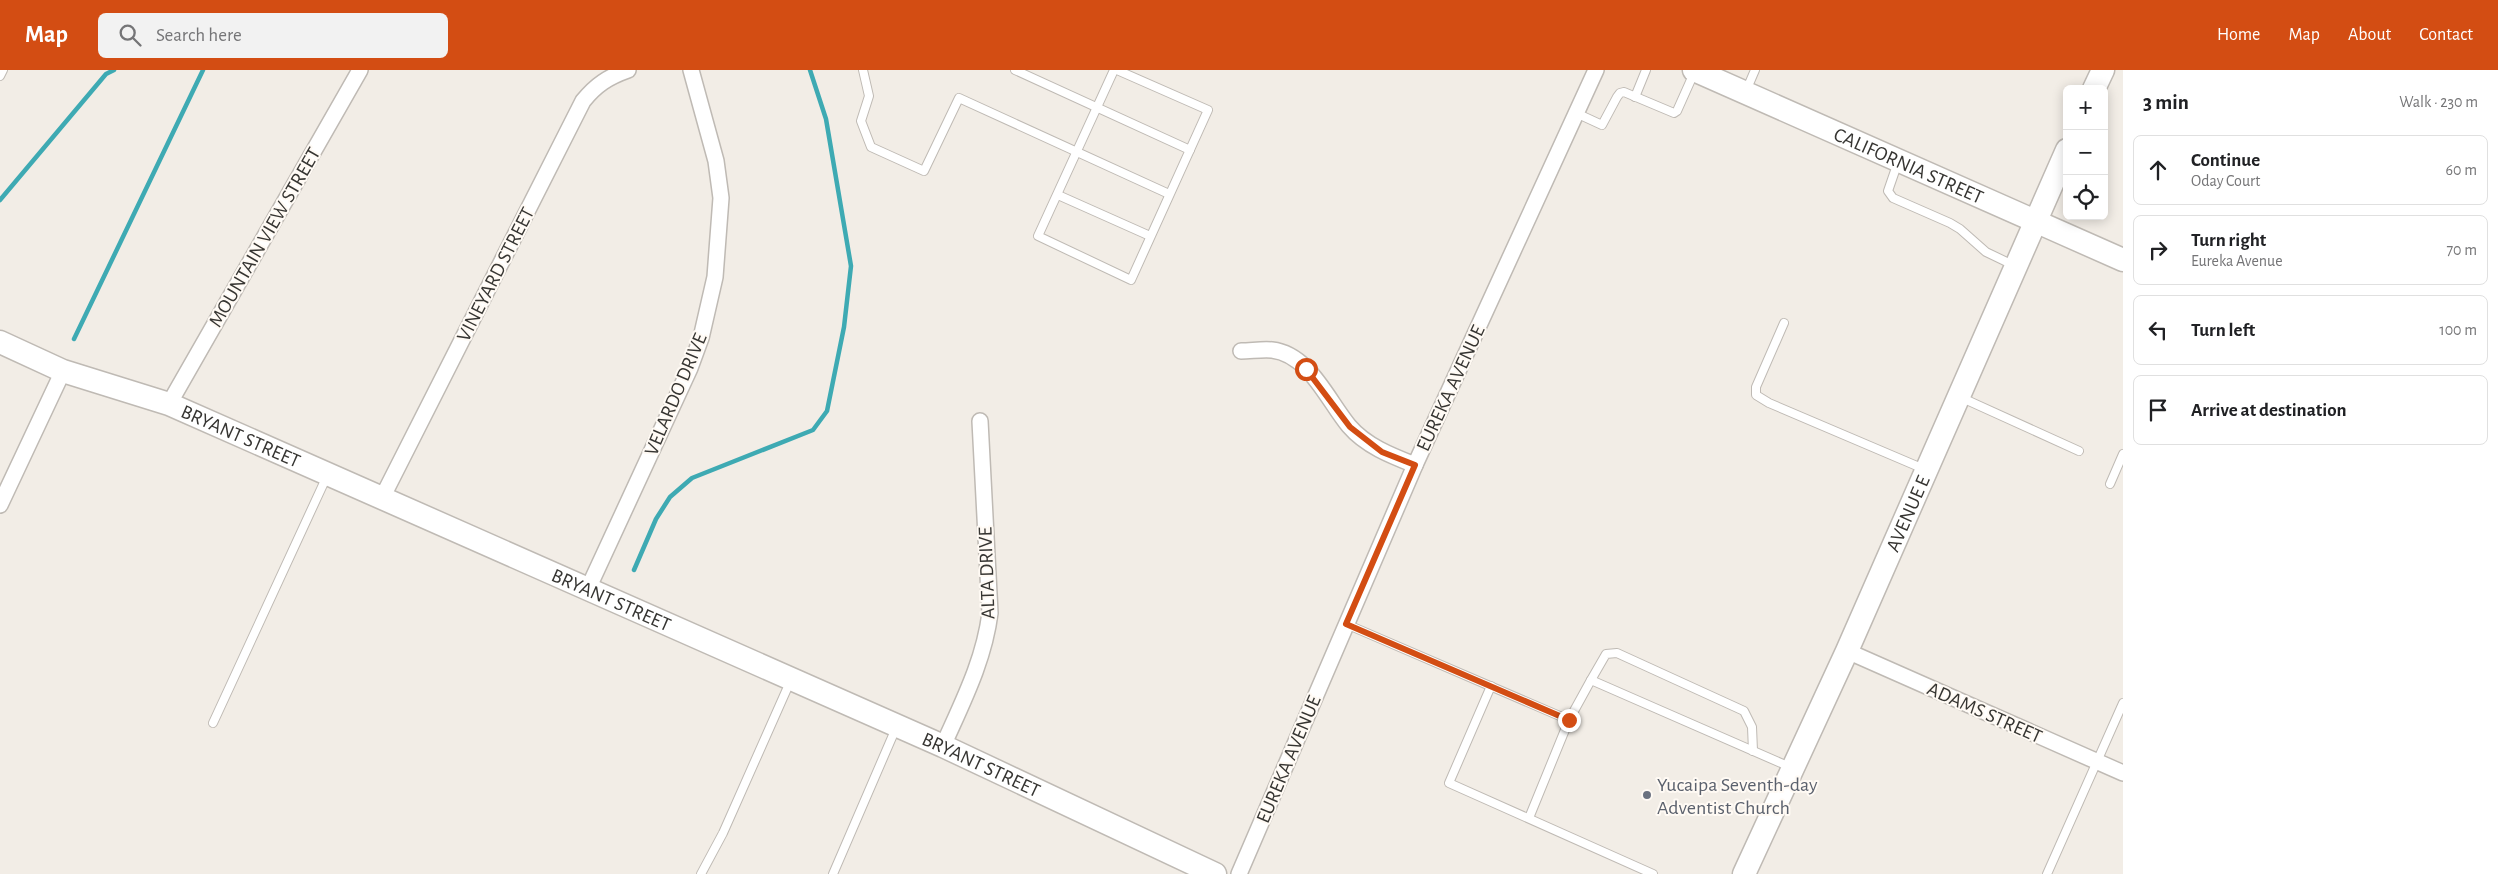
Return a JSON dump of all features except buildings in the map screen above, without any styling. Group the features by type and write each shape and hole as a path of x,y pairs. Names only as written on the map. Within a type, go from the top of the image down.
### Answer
{"street":[{"name":"MOUNTAIN VIEW STREET","path":"169,404 360,70"},
{"name":"VINEYARD STREET","path":"382,498 582,101 596,85 610,76 628,70"},
{"name":"VELARDO DRIVE","path":"587,591 690,368 701,338 715,277 721,198 716,161 691,70"},
{"name":"EUREKA AVENUE","path":"1239,874 1415,465 1596,70"},
{"name":"CALIFORNIA STREET","path":"1695,70 2123,260"},
{"path":"2096,85 2103,70"},
{"name":"AVENUE E","path":"1744,874 1847,651 2063,159"},
{"name":"BRYANT STREET","path":"0,342 63,370 169,404 587,591 943,746 1215,874"},
{"path":"1241,351 1272,350 1295,361 1325,391 1350,427 1382,452 1415,465"},
{"path":"0,505 63,370"},
{"name":"ALTA DRIVE","path":"943,746 980,662 987,637 990,613 980,421"},
{"name":"ADAMS STREET","path":"1847,651 2123,773"}],"lane":[{"path":"0,76 3,70"},
{"path":"863,70 869,96 861,121 872,146 924,171 959,98 1169,194"},
{"path":"1015,70 1190,150"},
{"path":"1116,70 1208,110 1131,280 1038,236 1097,108 1116,70"},
{"path":"1635,97 1646,70"},
{"path":"1576,113 1602,125 1620,93 1674,113 1677,111 1695,70"},
{"path":"1745,93 1755,70"},
{"path":"1899,161 1888,191 1892,198 1950,223 1960,229 1986,252 2015,266"},
{"path":"1058,194 1150,236"},
{"path":"1784,323 1756,387 1756,395 1769,403 1926,470"},
{"path":"1958,397 2080,451"},
{"path":"2110,484 2123,454"},
{"path":"213,723 328,474"},
{"path":"1346,624 1569,720"},
{"path":"1529,818 1569,720 1606,654 1617,653 1744,712 1752,728 1753,751"},
{"path":"702,874 723,833 791,680"},
{"path":"1591,680 1792,768"},
{"path":"1492,686 1449,784 1653,874"},
{"path":"2047,874 2123,703"},
{"path":"833,874 897,726"}],"waterway":[{"path":"0,200 106,74 114,70"},
{"path":"74,339 203,70"},
{"path":"634,570 656,519 670,497 692,478 813,430 827,411 844,327 851,266 826,119 810,70"}],"place":[{"name":"Yucaipa Seventh-day Adventist Church","path":"1647,795"}],"route":[{"path":"1306,369 1325,391 1350,427 1382,452 1415,465 1346,624 1569,720"}]}
